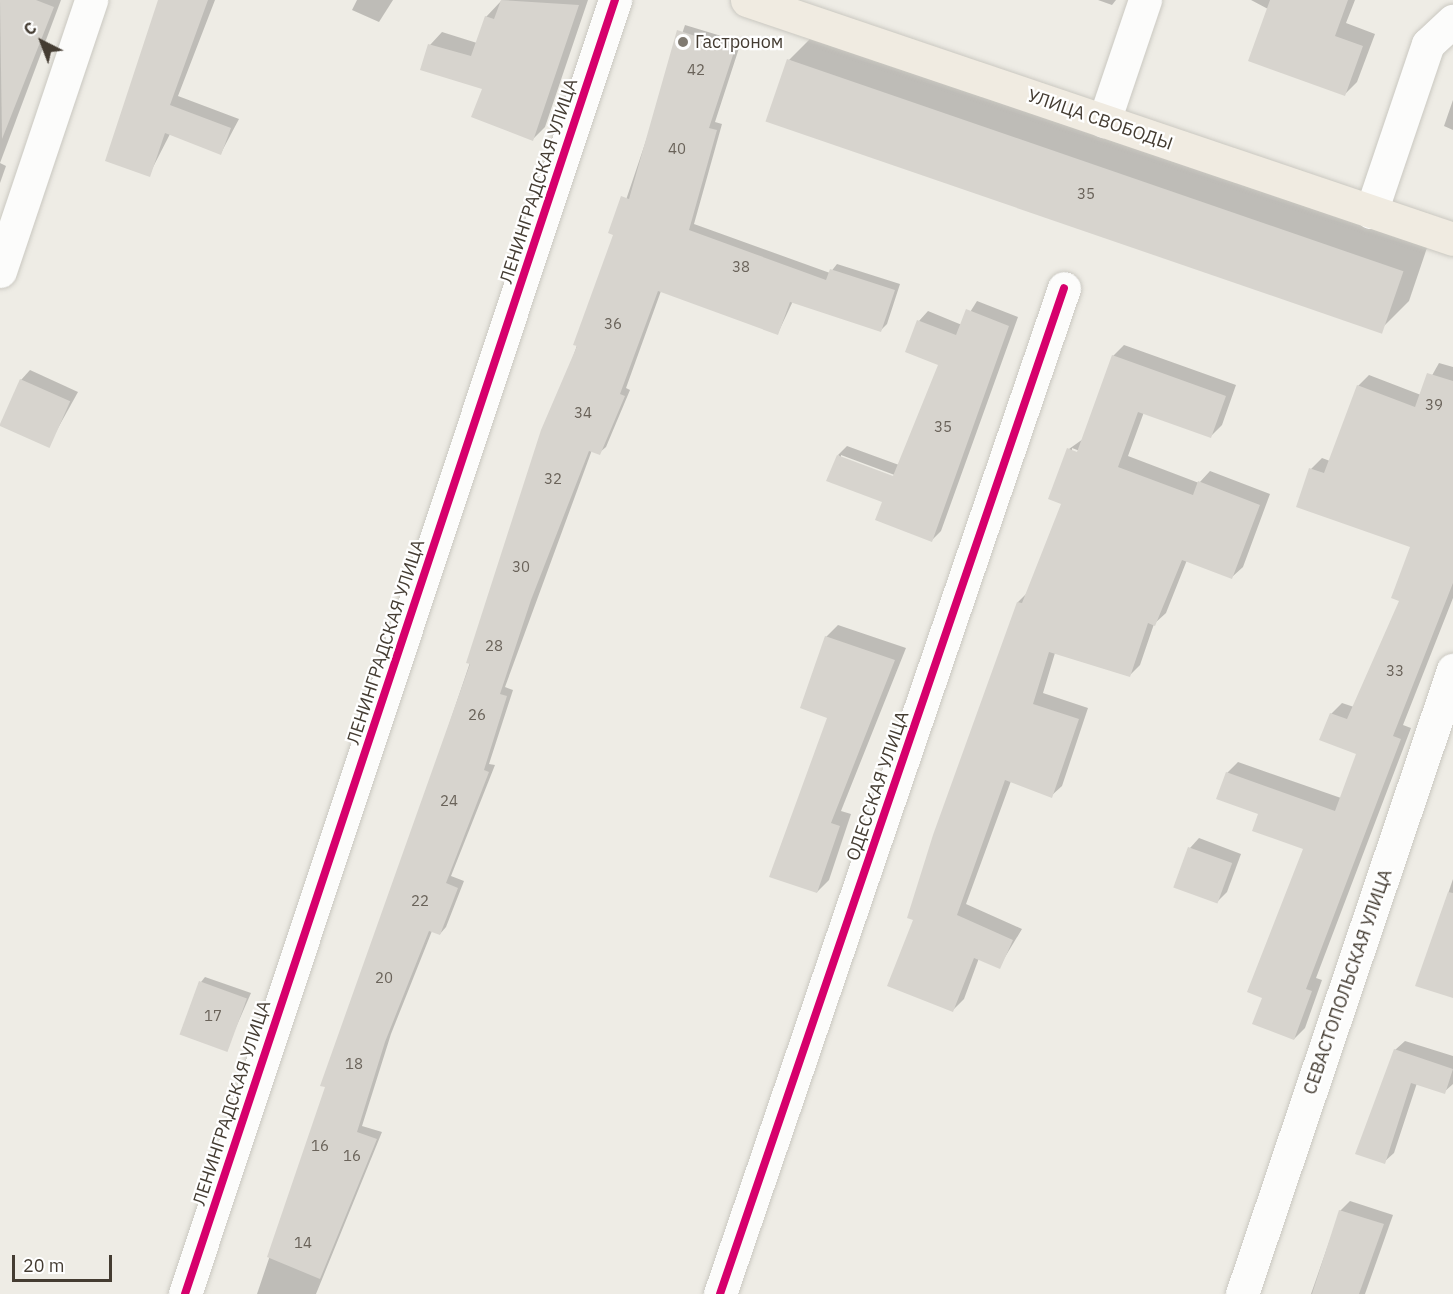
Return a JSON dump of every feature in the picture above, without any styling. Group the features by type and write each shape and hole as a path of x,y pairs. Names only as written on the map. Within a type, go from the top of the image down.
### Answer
{"main road":[{"name":"УЛИЦА СВОБОДЫ","path":"747,0 1453,239"}],"street":[{"path":"0,271 91,0"},
{"name":"ЛЕНИНГРАДСКАЯ УЛИЦА","path":"184,1294 615,0"},
{"path":"1104,121 1145,0"},
{"path":"1371,212 1428,44 1453,21"},
{"name":"ОДЕССКАЯ УЛИЦА","path":"720,1294 1064,288"},
{"name":"СЕВАСТОПОЛЬСКАЯ УЛИЦА","path":"1242,1294 1453,670"}],"building":[{"path":"0,0 36,0 54,7 2,139"},
{"path":"158,0 208,0 170,105 231,128 221,155 165,133 150,177 105,161"},
{"path":"501,0 579,5 533,141 471,117 482,89 420,70 428,44 471,56 485,16 494,19"},
{"path":"1270,0 1348,0 1335,36 1363,46 1345,96 1248,61"},
{"path":"677,30 735,49 709,128 717,130 689,230 826,280 830,269 895,290 881,332 790,302 778,335 658,291 620,394 625,396 600,455 589,451 531,600 500,694 507,696 484,770 489,772 446,883 458,888 440,935 429,931 385,1042 357,1132 377,1139 320,1279 267,1257 325,1087 320,1086 470,664 466,663 541,430 577,346 573,345 613,235 608,233 621,196 629,199"},
{"path":"787,59 1403,271 1382,334 766,121"},
{"path":"966,309 1009,326 932,542 875,520 882,502 826,481 837,455 893,476 938,365 905,352 917,320 956,335"},
{"path":"1112,355 1226,396 1211,438 1138,412 1118,467 1193,495 1198,481 1260,505 1232,579 1182,560 1155,626 1148,623 1130,677 1049,652 1033,704 1079,719 1052,798 1005,780 957,915 1013,940 1000,969 974,958 953,1012 887,986 913,920 907,918 933,835 1017,602 1022,603 1061,504 1048,499 1067,448 1077,452"},
{"path":"1427,373 1453,381 1453,583 1393,736 1401,739 1306,989 1312,991 1294,1040 1252,1024 1262,998 1247,992 1303,849 1252,831 1258,814 1216,799 1226,772 1335,811 1356,754 1319,740 1330,713 1347,719 1399,601 1391,598 1410,547 1296,507 1309,468 1324,473 1357,385 1415,407"},
{"path":"20,379 70,401 50,448 0,426"},
{"path":"825,636 895,660 831,823 840,826 817,893 769,877 827,718 800,708"},
{"path":"1188,847 1232,863 1217,903 1173,887"},
{"path":"1448,892 1453,893 1453,998 1415,986"},
{"path":"199,981 247,998 227,1052 180,1035"},
{"path":"1394,1049 1453,1069 1445,1094 1411,1083 1385,1164 1355,1154"},
{"path":"1339,1210 1384,1224 1359,1294 1312,1294"}],"cycle path":[{"path":"185,1294 615,0"},
{"path":"720,1294 1064,288"}],"place":[{"name":"Гастроном","path":"683,42"}]}
